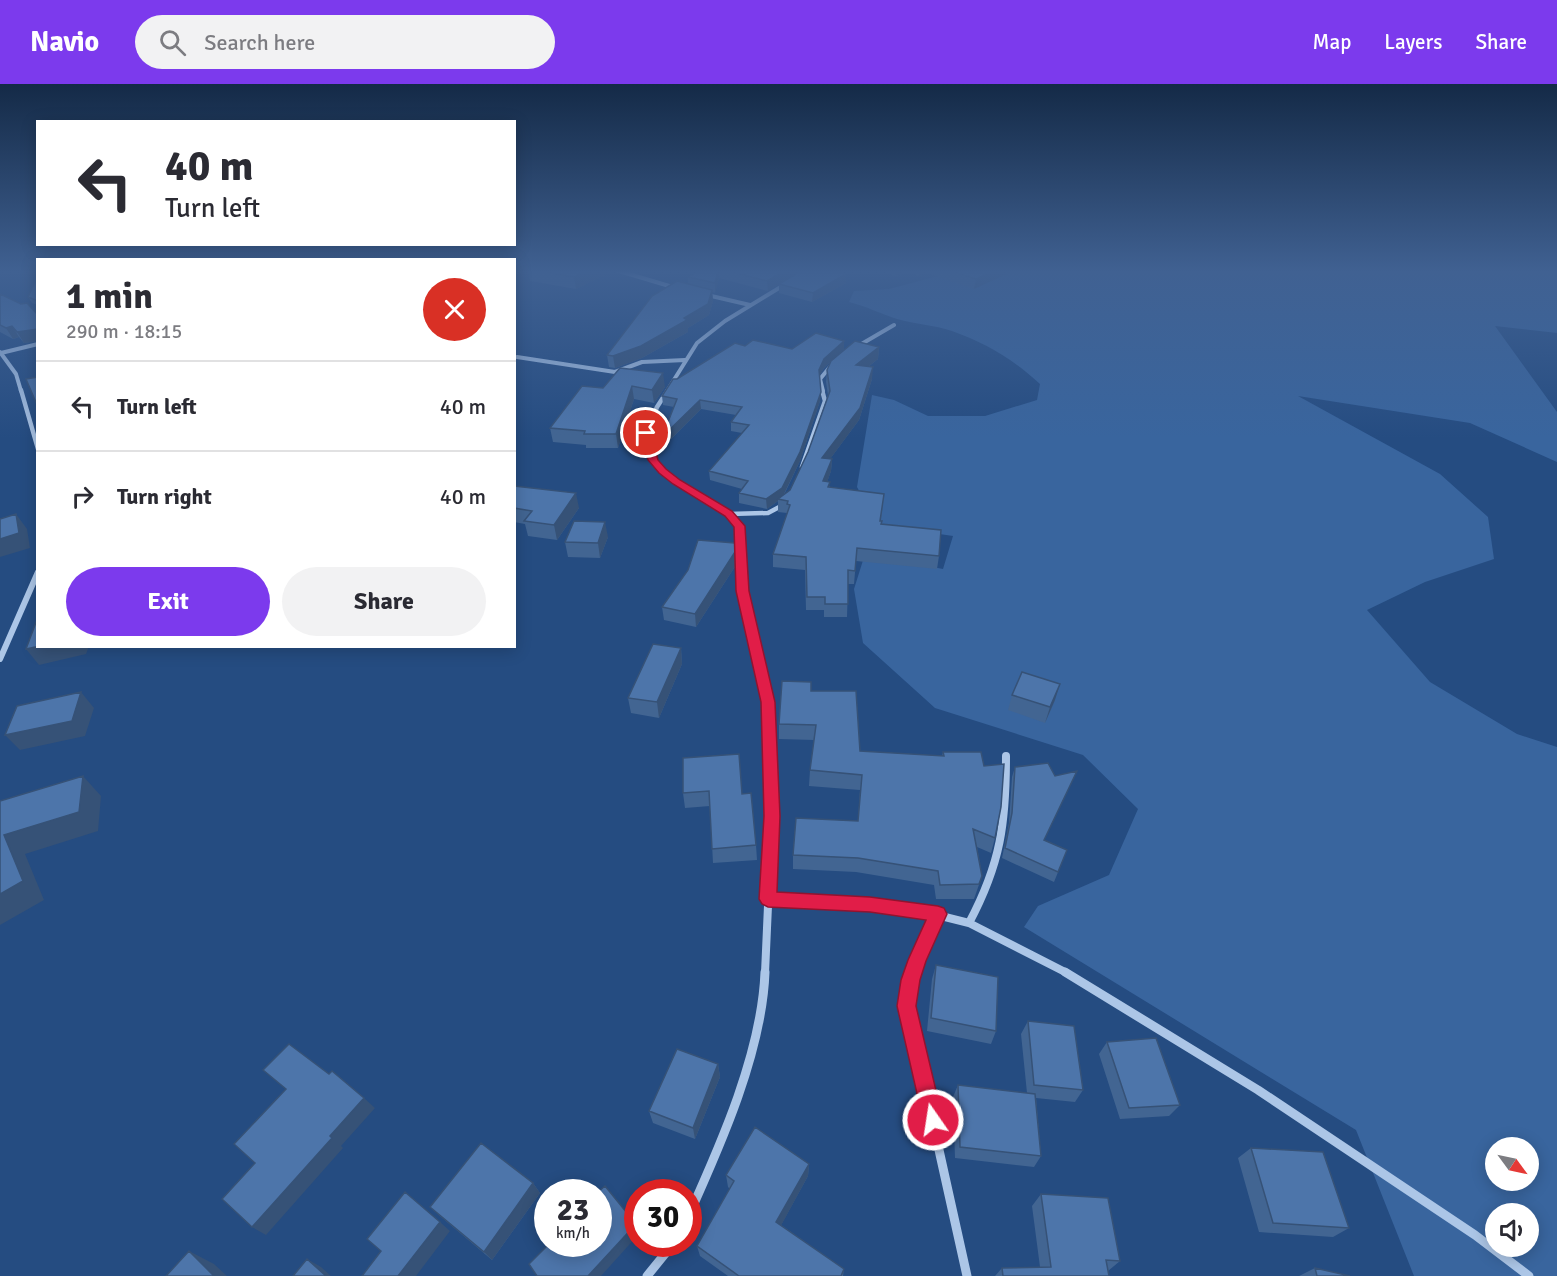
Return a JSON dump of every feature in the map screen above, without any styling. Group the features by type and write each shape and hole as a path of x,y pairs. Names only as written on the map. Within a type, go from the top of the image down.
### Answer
{"street":[{"path":"702,1189 743,1080 764,996 772,816 768,702 742,591 739,526 729,514 669,477 653,460 646,433 650,420 685,360 697,343 718,327"},
{"path":"850,351 891,327"},
{"path":"36,344 0,352 16,374 36,442"},
{"path":"517,357 615,372 642,362 685,360"},
{"path":"799,474 825,401 820,379 826,369 839,358"},
{"path":"729,514 768,513 786,501"},
{"path":"0,659 36,577"},
{"path":"969,923 987,892 1000,855 1005,813 1006,756"},
{"path":"768,899 870,904 938,914 969,923 1056,966 1258,1090 1475,1235 1529,1276"},
{"path":"938,914 910,980 907,1006 967,1276"},
{"path":"647,1276 662,1257"}],"shaded area":[{"path":"934,327 1495,327 1557,412 1557,462 1470,423 1298,396 1440,474 1488,517 1494,559 1425,582 1367,610 1430,682 1517,734 1557,747 1557,1276 1414,1276 1356,1130 1024,927 1038,906 1109,875 1138,809 1083,755 935,708 863,643 854,589 865,554 943,569 953,536 878,525 857,487 872,395 894,400 928,416 985,416 1037,400 1040,384 999,353 964,336"},
{"path":"1501,327 1557,327 1557,333"}],"building":[{"path":"13,327 36,327 36,329 17,332"},
{"path":"629,327 675,327 641,346 613,356 607,355"},
{"path":"816,333 844,341 824,359 819,370 821,392 800,452 782,488 766,499 739,493 748,481 709,471 749,425 731,422 742,407 700,400 662,437 677,399 662,396 673,379 677,379 735,343 745,346 753,340 792,349"},
{"path":"855,341 879,347 856,365 873,367 860,408 822,458 832,459 823,481 830,482 828,487 884,494 881,524 941,530 939,556 857,548 855,571 848,570 848,604 825,604 825,597 807,597 806,557 773,554 790,505 787,504 788,501 778,499 790,490 808,452 830,391 827,370 831,361"},
{"path":"620,368 663,373 652,390 632,386 616,434 584,434 585,431 550,428 582,386 603,388"},
{"path":"36,377 36,402 26,379"},
{"path":"516,486 576,493 554,525 524,521 532,511 516,508"},
{"path":"16,514 19,533 0,539 0,519"},
{"path":"574,521 605,522 598,543 565,542"},
{"path":"698,540 735,543 735,552 695,614 662,607 688,570"},
{"path":"36,622 36,647 26,649"},
{"path":"653,644 681,648 657,702 628,698"},
{"path":"1022,672 1060,684 1050,707 1012,695"},
{"path":"782,681 811,682 811,691 856,691 860,751 944,756 943,752 981,752 984,766 1004,764 1001,807 995,838 973,829 982,876 979,884 940,885 938,871 858,858 793,855 796,818 858,821 862,775 810,770 816,725 779,724"},
{"path":"81,692 72,721 5,735 17,706"},
{"path":"739,754 742,794 751,793 756,845 712,849 709,791 683,793 683,758"},
{"path":"1048,763 1055,776 1077,771 1044,840 1067,850 1058,872 1005,848 1012,813 1015,767"},
{"path":"83,776 79,812 4,835 23,881 0,894 0,801"},
{"path":"936,965 998,977 996,1031 931,1018"},
{"path":"1028,1021 1074,1026 1083,1090 1034,1085"},
{"path":"1156,1038 1180,1105 1129,1108 1107,1042"},
{"path":"289,1044 329,1074 332,1071 364,1098 330,1136 332,1138 252,1227 222,1199 255,1163 234,1144 286,1089 263,1070"},
{"path":"677,1049 718,1064 693,1128 649,1111"},
{"path":"958,1085 1035,1094 1041,1156 960,1147"},
{"path":"755,1127 809,1164 776,1222 844,1269 841,1276 739,1276 702,1250 702,1237 734,1181 726,1175"},
{"path":"481,1143 533,1183 484,1252 430,1207"},
{"path":"1251,1148 1323,1152 1349,1228 1273,1223"},
{"path":"405,1192 440,1222 398,1276 362,1276 381,1251 367,1239"},
{"path":"1041,1194 1108,1198 1120,1261 1106,1260 1109,1276 1003,1276 1002,1268 1051,1267"},
{"path":"612,1195 624,1209 624,1237 612,1250"},
{"path":"189,1251 214,1276 166,1276"},
{"path":"536,1257 606,1257 588,1276 537,1276 529,1264"},
{"path":"307,1259 326,1276 293,1276"},
{"path":"1315,1268 1350,1276 1317,1276"}],"route":[{"path":"646,433 653,460 663,471 676,482 729,514 739,526 742,591 768,702 772,816 768,899 870,904 938,914 921,949 910,980 907,1006 933,1120"}]}
